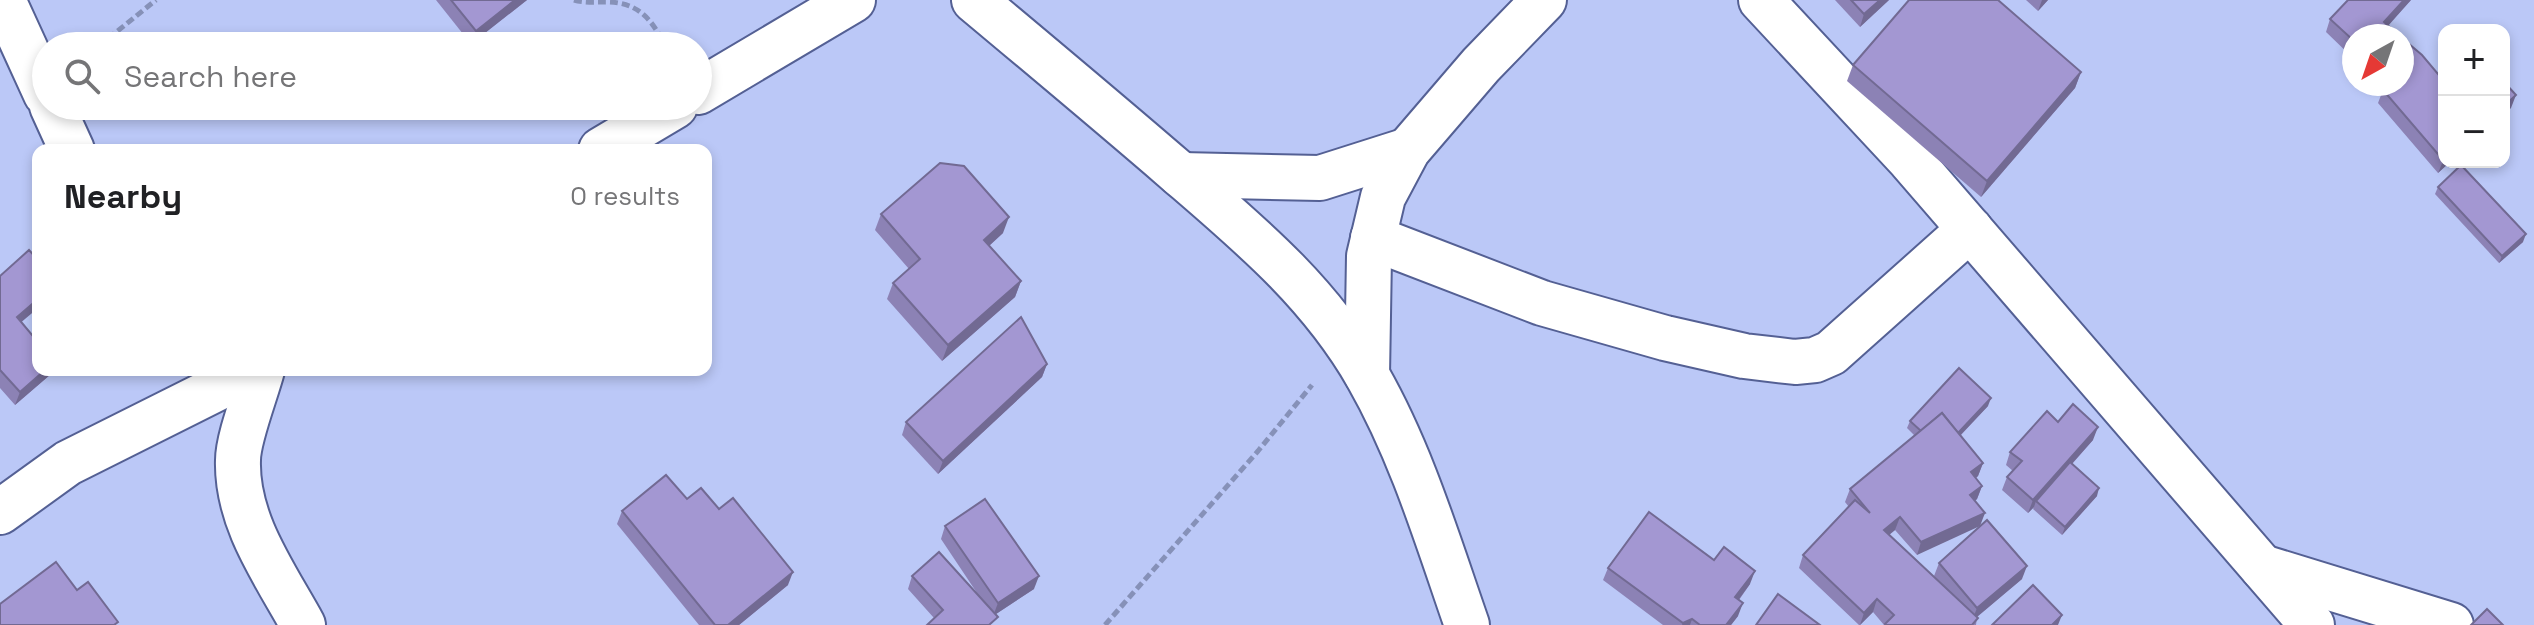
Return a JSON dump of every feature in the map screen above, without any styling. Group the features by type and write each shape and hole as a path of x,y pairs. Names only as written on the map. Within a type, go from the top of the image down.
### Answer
{"street":[{"path":"3,0 32,63"},
{"path":"712,84 853,0"},
{"path":"974,0 1288,270 1356,360 1394,429 1467,625"},
{"path":"1356,360 1369,256 1383,197 1408,150 1481,65 1544,0"},
{"path":"1761,0 1910,160 2312,625"},
{"path":"58,120 69,144"},
{"path":"611,144 651,120"},
{"path":"1181,175 1320,178 1408,150"},
{"path":"1373,238 1542,303 1665,338 1744,356 1795,362 1815,360 1831,353 1970,229"},
{"path":"0,512 68,463 203,381 226,376"},
{"path":"260,376 237,457 241,502 259,544 303,625"},
{"path":"2260,566 2451,625"}],"path":[{"path":"116,32 156,0"},
{"path":"574,0 621,2 647,16 657,32"},
{"path":"1105,625 1258,451 1356,360"}],"building":[{"path":"451,0 515,0 476,31"},
{"path":"1851,0 1880,0 1864,14"},
{"path":"1909,0 1998,0 2081,72 1987,181 1853,65"},
{"path":"2348,0 2404,0 2384,22 2386,24 2342,24 2342,30 2330,19"},
{"path":"2414,48 2438,74 2438,154 2388,96 2414,96"},
{"path":"940,163 964,166 1009,217 984,240 1021,281 948,345 893,283 920,259 881,214"},
{"path":"2458,168 2464,168 2526,234 2502,256 2438,187"},
{"path":"29,250 32,253 32,304 17,317 32,335 32,376 38,376 20,392 0,370 0,276"},
{"path":"1021,317 1047,364 943,461 906,422"},
{"path":"1959,368 1991,398 1958,433 1942,413 1921,431 1910,421"},
{"path":"2073,404 2098,427 2033,500 2007,477 2022,461 2010,452 2047,411 2058,422"},
{"path":"1942,413 1983,463 1971,472 1982,486 1970,495 1985,513 1921,542 1900,517 1884,530 1978,618 1972,625 1886,625 1894,615 1877,599 1864,613 1803,555 1855,500 1870,513 1850,489"},
{"path":"2070,462 2099,488 2065,527 2036,501"},
{"path":"666,475 687,499 701,488 719,509 733,498 793,572 728,625 715,625 622,511"},
{"path":"985,499 1039,576 998,603 945,526"},
{"path":"1649,512 1714,560 1724,547 1755,571 1735,597 1743,603 1726,625 1700,625 1692,619 1683,623 1608,568"},
{"path":"1987,520 2027,566 1977,608 1939,563"},
{"path":"939,552 998,617 989,625 927,625 943,610 912,576"},
{"path":"56,562 77,590 88,582 118,622 114,625 0,625 0,604"},
{"path":"2033,585 2062,615 2052,625 1992,625"},
{"path":"1778,594 1820,625 1756,625"},
{"path":"2487,609 2503,625 2471,625"}]}
